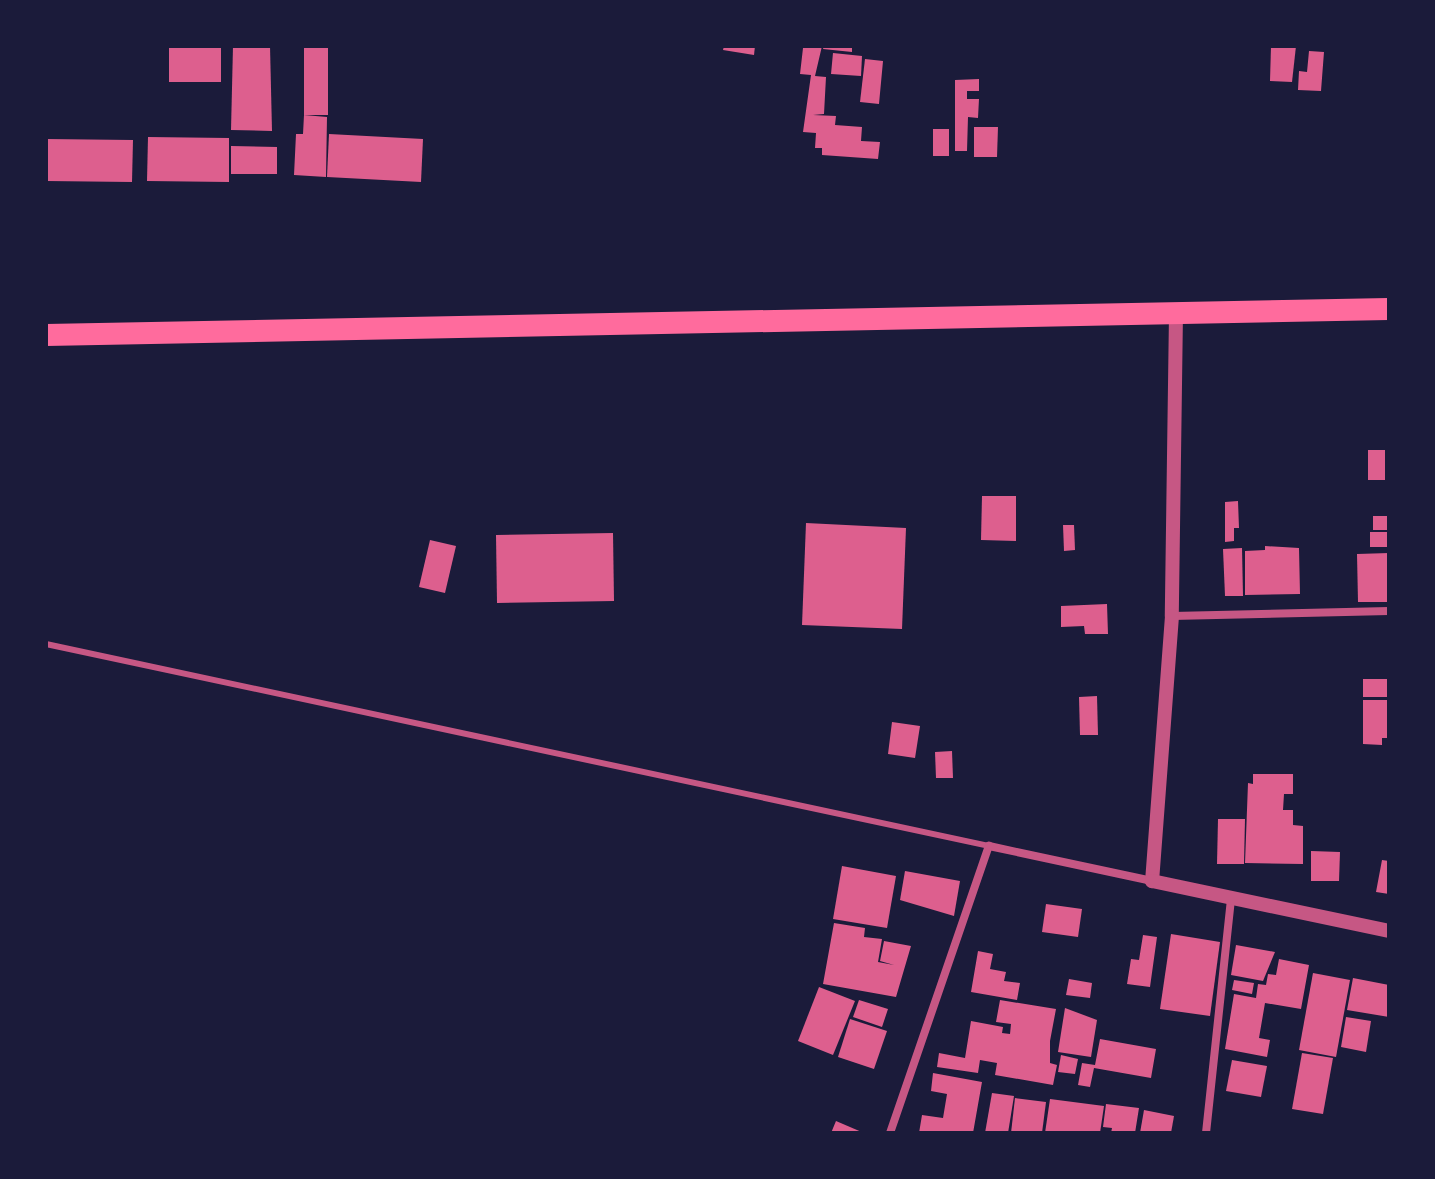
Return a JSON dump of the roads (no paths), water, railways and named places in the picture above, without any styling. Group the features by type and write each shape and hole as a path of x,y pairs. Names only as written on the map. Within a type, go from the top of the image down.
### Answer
{"highway":[{"path":"46,335 1389,309"}],"street":[{"path":"1152,881 1172,616 1176,313"},
{"path":"1172,616 1389,611"},
{"path":"890,1133 989,846 1389,931"},
{"path":"1206,1133 1231,898"}],"lane":[{"path":"46,644 989,846"}]}
